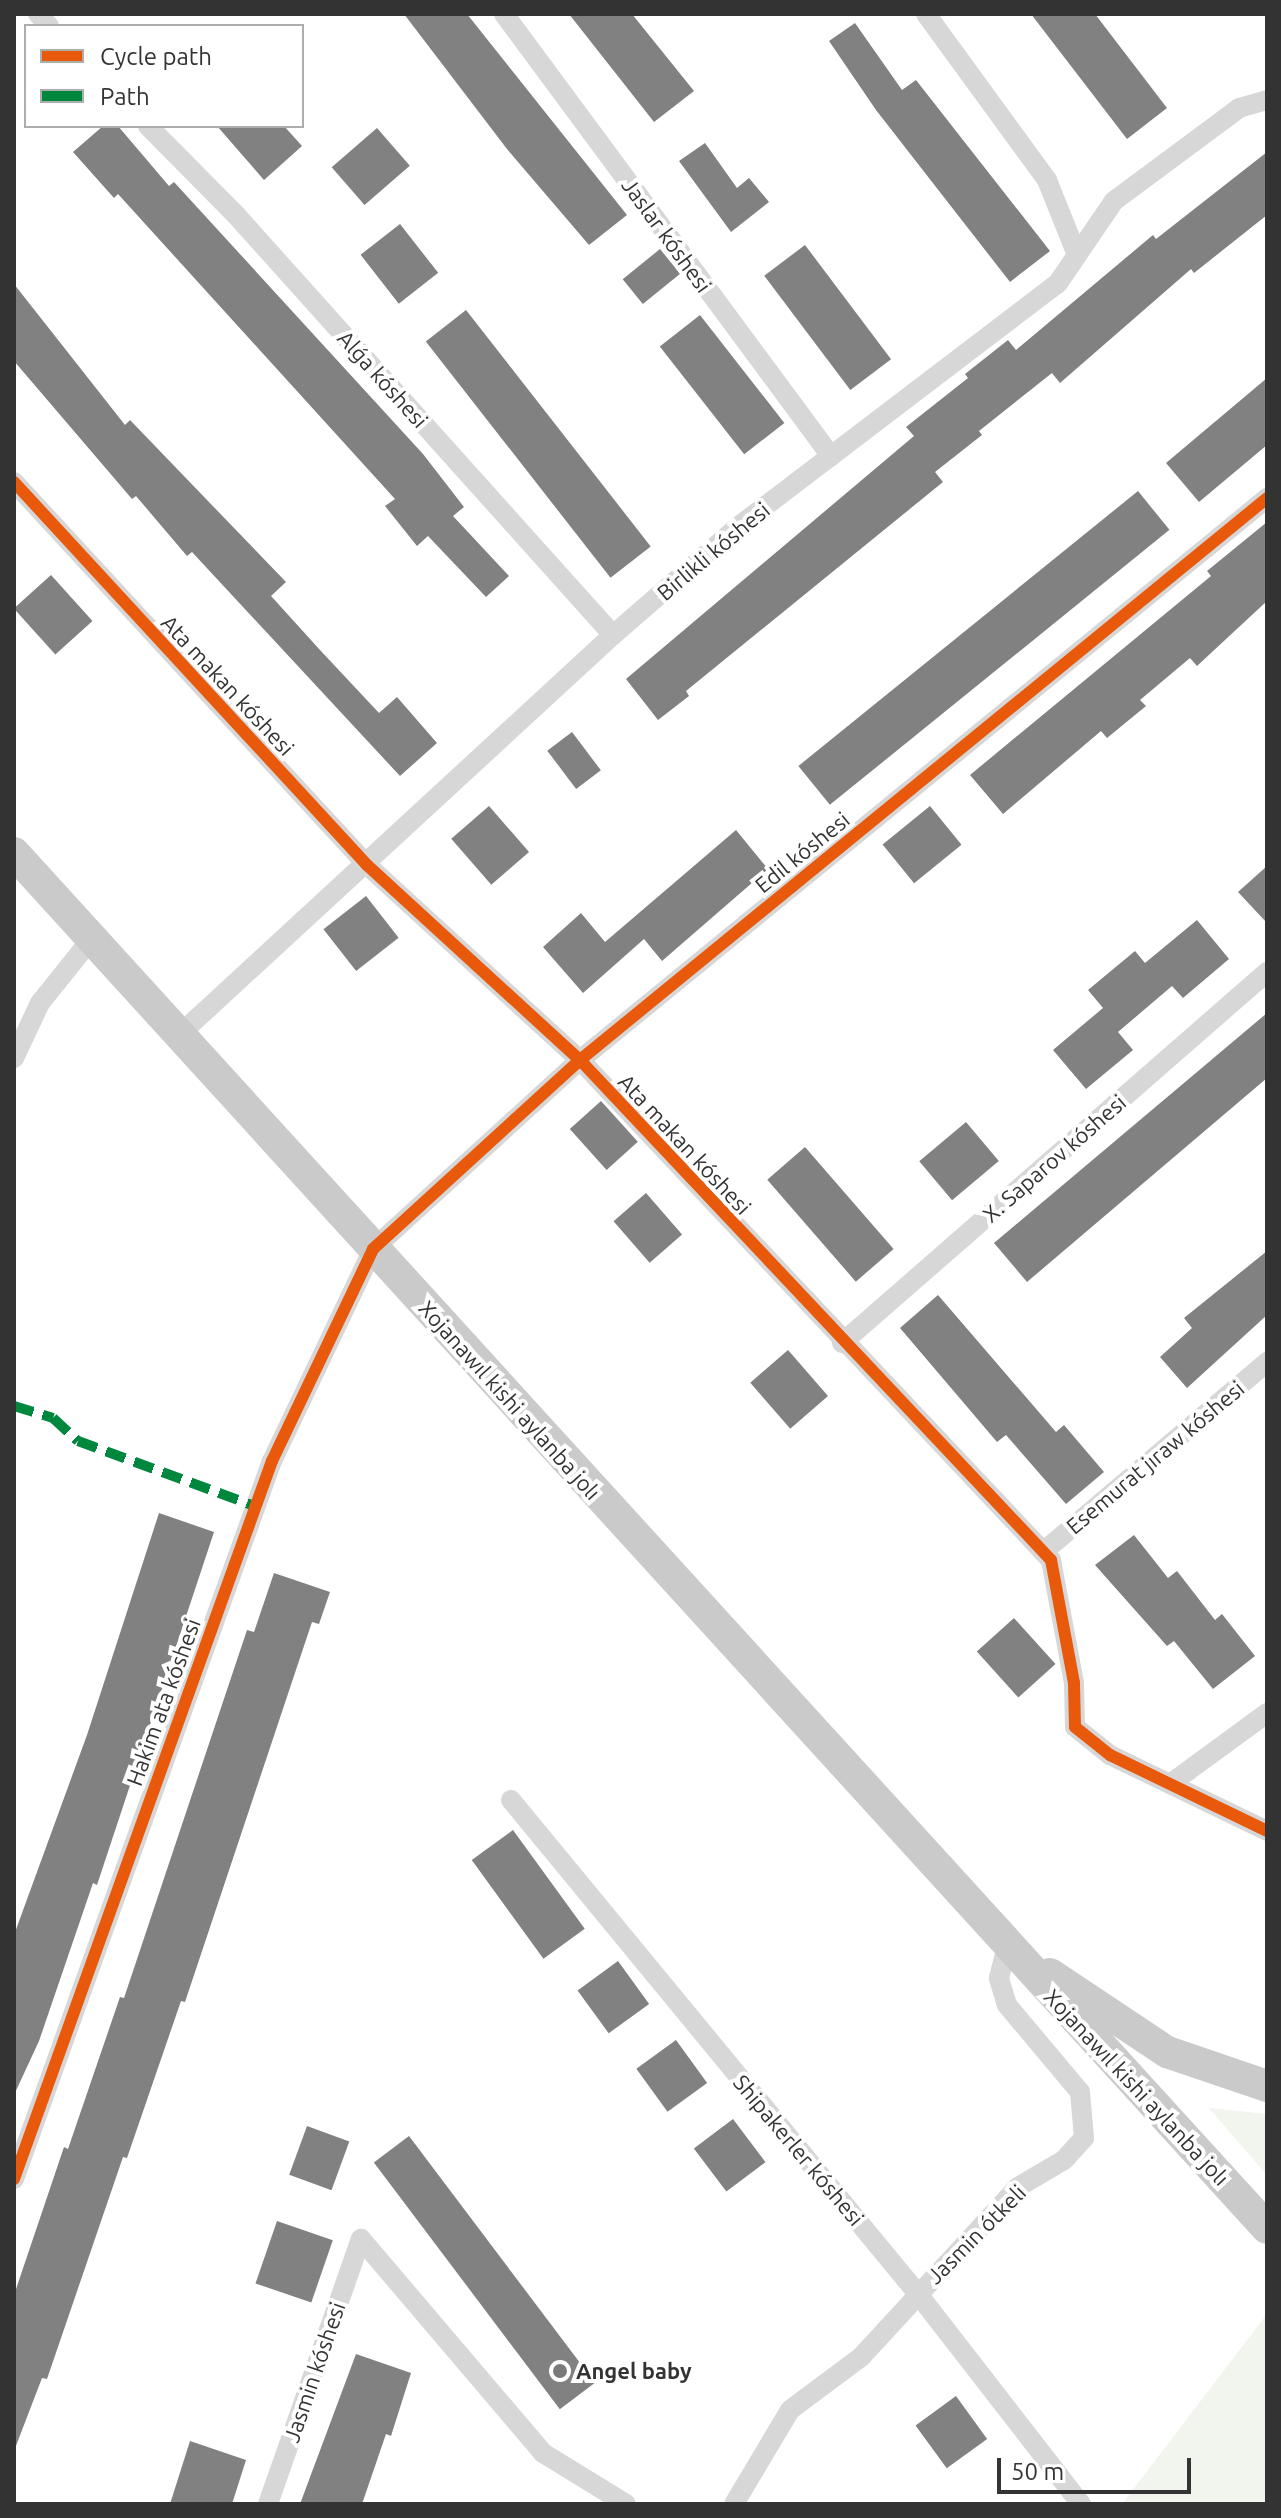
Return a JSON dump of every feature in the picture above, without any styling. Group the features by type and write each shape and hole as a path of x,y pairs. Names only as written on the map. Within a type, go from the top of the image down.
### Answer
{"main road":[{"name":"Xojanawıl kishi aylanba jolı","path":"14,853 1267,2228"},
{"name":"Xojanawıl kishi aylanba jolı","path":"1007,1946 1167,2052 1267,2086"}],"street":[{"name":"Jaslar kóshesi","path":"504,14 831,456"},
{"path":"926,14 1047,180 1077,255"},
{"name":"Birlikli kóshesi","path":"179,1035 367,865 613,635 739,526 1058,283 1114,201 1239,108 1267,100"},
{"name":"Alǵa kóshesi","path":"150,128 236,215 613,635"},
{"name":"Ata makan kóshesi","path":"14,482 367,865 580,1060 842,1343 1051,1560 1074,1683 1075,1727 1110,1755 1267,1831"},
{"name":"Edil kóshesi","path":"373,1249 580,1060 1267,498"},
{"path":"14,1058 40,1003 92,938"},
{"name":"X. Saparov kóshesi","path":"842,1343 1267,972"},
{"name":"Hakim ata kóshesi","path":"14,2179 272,1461 373,1249"},
{"name":"Esemurat jıraw kóshesi","path":"1043,1552 1267,1362"},
{"path":"1170,1784 1267,1713"},
{"name":"Shipakerler kóshesi","path":"511,1800 918,2294 1081,2504"},
{"name":"Jasmin ótkeli","path":"734,2504 790,2410 861,2357 1018,2187 1064,2160 1084,2138 1080,2092 1007,2005 999,1978 1007,1946"},
{"name":"Jasmin kóshesi","path":"268,2504 361,2239 543,2453 626,2504"}],"shaded area":[{"path":"1209,2108 1267,2114 1266,2174"},
{"path":"1267,2314 1267,2504 1122,2504"}],"building":[{"path":"404,14 467,14 627,215 589,245 507,149"},
{"path":"569,14 632,14 694,91 654,122"},
{"path":"1031,14 1095,14 1167,108 1127,139"},
{"path":"855,23 902,90 916,80 1050,251 1010,282 876,110 829,41"},
{"path":"101,128 120,128 169,186 174,182 423,454 464,507 453,516 509,576 486,597 428,536 417,546 385,506 395,499 118,194 114,198 73,152"},
{"path":"219,128 286,128 302,146 264,180"},
{"path":"377,128 410,166 365,205 332,167"},
{"path":"705,143 737,188 749,178 769,202 731,232 679,161"},
{"path":"1267,152 1267,215 1194,273 1191,269 1060,383 1052,373 979,431 982,435 935,472 943,482 686,691 689,696 658,720 626,679 914,436 906,427 968,378 965,374 1008,340 1016,350 1153,235 1156,239"},
{"path":"400,224 438,273 399,304 361,255"},
{"path":"805,245 891,359 850,390 764,276"},
{"path":"660,249 680,274 643,304 623,279"},
{"path":"14,284 125,425 130,420 286,582 271,596 320,650 379,713 397,697 437,743 400,776 192,552 187,556 136,496 132,499 14,361"},
{"path":"466,310 651,546 611,578 426,341"},
{"path":"700,315 784,423 744,454 660,346"},
{"path":"1267,378 1267,445 1199,502 1166,463"},
{"path":"1138,491 1169,530 830,805 798,766"},
{"path":"1267,522 1267,601 1197,666 1190,658 1140,700 1146,706 1107,738 1101,731 1003,814 970,775 1211,576 1207,571"},
{"path":"51,575 92,621 55,655 14,609"},
{"path":"572,732 601,770 576,789 547,751"},
{"path":"489,806 529,852 491,885 451,839"},
{"path":"930,806 961,845 914,883 883,844"},
{"path":"736,830 768,869 662,961 644,939 583,993 543,947 581,913 605,942"},
{"path":"1267,866 1267,923 1238,892"},
{"path":"366,896 399,938 356,971 323,929"},
{"path":"1197,920 1229,959 1183,998 1172,986 1118,1032 1133,1050 1086,1089 1053,1050 1103,1008 1088,990 1135,951 1145,963"},
{"path":"1267,1013 1267,1078 1027,1282 994,1243"},
{"path":"601,1101 638,1142 607,1170 570,1129"},
{"path":"966,1122 999,1161 952,1200 919,1161"},
{"path":"805,1147 894,1249 856,1282 767,1180"},
{"path":"646,1193 682,1235 650,1263 614,1221"},
{"path":"1267,1251 1267,1315 1187,1388 1160,1357 1192,1328 1184,1318"},
{"path":"938,1295 1056,1432 1064,1425 1104,1472 1066,1504 1006,1435 997,1442 900,1328"},
{"path":"788,1350 828,1396 790,1429 750,1383"},
{"path":"159,1513 214,1532 97,1885 93,1883 39,2041 14,2095 14,1935 87,1735"},
{"path":"1134,1535 1168,1578 1177,1571 1215,1620 1222,1614 1255,1656 1213,1689 1174,1641 1167,1646 1095,1565"},
{"path":"274,1573 330,1592 319,1624 312,1622 185,2002 181,2001 127,2158 123,2157 47,2379 42,2378 14,2451 14,2295 64,2147 68,2149 120,1997 124,1998 247,1630 254,1632"},
{"path":"1014,1618 1055,1664 1018,1698 977,1651"},
{"path":"513,1830 585,1929 543,1959 472,1860"},
{"path":"618,1961 649,2004 609,2033 578,1990"},
{"path":"676,2040 707,2083 668,2112 636,2069"},
{"path":"733,2119 765,2162 726,2192 694,2148"},
{"path":"307,2126 349,2141 332,2190 289,2175"},
{"path":"409,2136 595,2383 560,2409 374,2162"},
{"path":"277,2221 333,2240 311,2303 256,2283"},
{"path":"356,2354 411,2373 391,2436 386,2434 362,2504 300,2504"},
{"path":"956,2396 987,2439 947,2468 916,2425"},
{"path":"190,2441 246,2460 232,2504 170,2504"}],"marked path":[{"path":"14,1406 53,1418 78,1441 255,1506"}],"cycle path":[{"path":"14,482 367,865 580,1060 1051,1560 1074,1683 1075,1727 1110,1755 1267,1831"},
{"path":"14,2179 272,1461 373,1249 580,1060 1267,498"}],"place":[{"name":"Angel baby","path":"560,2371"}]}
